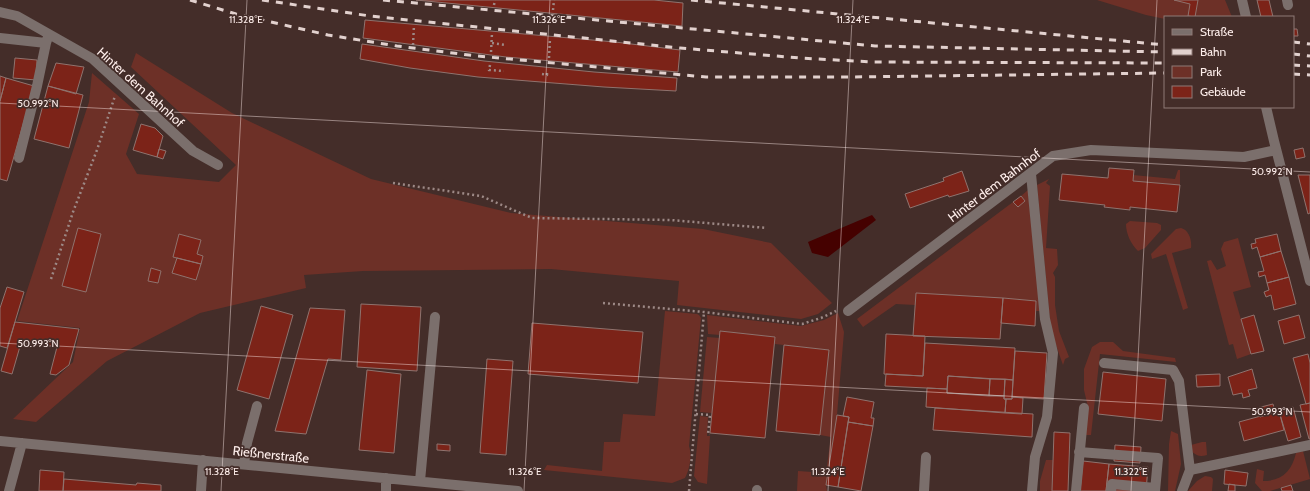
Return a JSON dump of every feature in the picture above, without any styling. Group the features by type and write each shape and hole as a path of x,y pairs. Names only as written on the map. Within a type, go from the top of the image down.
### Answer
{"street":[{"path":"1242,0 1246,16"},
{"name":"Hinter dem Bahnhof","path":"0,12 17,16 47,39 93,59 193,151 218,165"},
{"path":"0,38 47,39 19,158"},
{"path":"1266,108 1310,281"},
{"name":"Hinter dem Bahnhof","path":"848,311 1031,174 1052,156 1091,150 1244,157 1276,150"},
{"path":"1031,174 1045,319 1052,353 1047,417 1035,457 1032,491"},
{"path":"420,481 434,318"},
{"path":"1104,363 1173,370 1179,381 1190,470 1182,491"},
{"path":"244,464 247,443 258,406"},
{"path":"1076,491 1084,408"},
{"name":"Rießnerstraße","path":"0,441 518,491"},
{"path":"9,491 22,443"},
{"path":"1190,470 1310,445"},
{"path":"1080,452 1158,458 1155,490 1112,484 1111,491"},
{"path":"924,491 926,457"},
{"path":"201,491 203,460"},
{"path":"386,478 386,491"}],"path":[{"path":"494,5 495,0"},
{"path":"548,0 554,0 553,10"},
{"path":"413,45 414,25"},
{"path":"491,52 492,33"},
{"path":"408,34 413,34"},
{"path":"548,58 550,38"},
{"path":"492,43 506,45"},
{"path":"544,48 549,48"},
{"path":"490,65 489,70 504,71"},
{"path":"542,74 547,75 547,70"},
{"path":"51,279 73,212 97,150 119,84"},
{"path":"394,183 482,196 532,218 670,220 767,228"},
{"path":"603,303 704,312 802,324 839,310 848,311"},
{"path":"689,491 704,312"},
{"path":"696,414 710,415 708,434 710,434"}],"green space":[{"path":"1097,0 1225,0 1232,16 1164,16 1164,19 1146,15"},
{"path":"136,53 232,113 371,179 511,213 703,229 771,243 832,303 818,314 801,319 677,305 679,281 551,269 363,271 304,275 306,288 200,313 107,361 36,422 13,419 73,362 80,328 17,321 89,102 92,73 139,114 126,154 137,174 219,182 236,165 131,67"},
{"path":"1178,170 1180,170 1180,185 1133,181 1133,175 1175,179"},
{"path":"1049,179 1046,183 1050,186 1046,248 1057,249 1058,265 1053,273 1055,277 1055,305 1059,331 1069,357 1065,359 1063,365 1051,331 1037,185"},
{"path":"1028,190 1040,311 1036,311 1036,301 916,293 915,305 896,304 863,327 857,319 1013,202 1018,207 1025,201 1021,196"},
{"path":"1130,221 1157,223 1161,225 1161,230 1145,248 1138,251 1128,235 1126,224"},
{"path":"1181,228 1188,233 1191,248 1172,253 1188,308 1183,310 1166,254 1152,259 1151,254 1176,229"},
{"path":"1238,238 1251,287 1233,292 1251,354 1237,359 1233,344 1229,345 1207,261 1211,260 1217,270 1226,266 1221,249 1224,242"},
{"path":"665,311 697,314 701,318 689,446 690,462 685,478 672,483 544,470 547,465 602,471 604,442 620,442 623,414 655,416"},
{"path":"838,313 844,332 837,415 826,485 827,491 797,491 798,471 826,473 831,437 820,435 829,350 775,344 775,337 721,331 720,335 708,334 707,315 801,326 824,320"},
{"path":"707,337 720,338 712,413 700,412"},
{"path":"1100,342 1113,342 1123,351 1175,358 1176,362 1100,354 1091,435 1085,435 1088,407 1084,390 1084,369 1092,347"},
{"path":"700,416 708,417 707,436 710,436 707,484 698,482 694,476"},
{"path":"1171,431 1178,434 1181,464 1175,491 1168,491 1169,444"},
{"path":"1206,442 1207,455 1199,456 1191,451 1191,445"},
{"path":"1303,451 1310,479 1270,491 1262,491 1255,483 1257,469 1264,471 1263,481 1276,479 1281,477 1289,470 1296,453"},
{"path":"1046,460 1053,460 1052,491 1040,491 1040,481"},
{"path":"1205,476 1213,479 1212,491 1188,491 1197,481"}],"shaded area":[{"path":"872,215 876,220 828,257 812,253 808,242"}],"building":[{"path":"416,0 654,0 683,3 682,26"},
{"path":"1174,0 1198,0 1195,16 1188,16 1190,4"},
{"path":"1257,0 1269,0 1273,16 1261,16"},
{"path":"365,20 615,42 680,50 678,72 506,57 363,38"},
{"path":"1294,29 1297,29 1298,36 1294,36"},
{"path":"362,44 484,61 594,72 677,78 676,91 478,77 410,68 360,59"},
{"path":"15,58 37,60 36,80 13,78"},
{"path":"56,63 84,67 76,94 48,86"},
{"path":"0,76 6,78 0,101"},
{"path":"6,78 34,86 7,181 0,179 0,101"},
{"path":"48,86 83,95 69,148 34,139"},
{"path":"141,124 155,128 163,136 157,157 133,150"},
{"path":"1303,148 1305,157 1296,159 1294,150"},
{"path":"159,149 166,151 163,159 157,157"},
{"path":"1109,168 1134,170 1133,181 1180,185 1177,212 1130,207 1130,210 1104,207 1105,205 1059,200 1062,174 1108,178"},
{"path":"962,171 969,191 949,197 948,195 910,208 905,194 944,181 943,178"},
{"path":"1298,175 1310,175 1310,213 1308,214"},
{"path":"1021,196 1025,201 1018,207 1013,202"},
{"path":"78,228 101,234 86,292 62,286"},
{"path":"179,234 201,240 197,254 203,256 201,264 173,257"},
{"path":"1277,234 1281,251 1260,257 1257,247 1252,249 1251,244 1256,243 1255,239"},
{"path":"1281,251 1289,277 1267,283 1265,275 1259,277 1258,272 1264,271 1260,257"},
{"path":"177,258 201,264 196,280 172,273"},
{"path":"151,268 161,271 158,283 148,281"},
{"path":"1289,277 1296,304 1274,310 1271,295 1266,297 1264,292 1269,290 1267,283"},
{"path":"7,287 24,292 7,348 0,346 0,308"},
{"path":"916,293 1003,298 1000,339 913,336"},
{"path":"1003,298 1036,301 1035,326 1001,323"},
{"path":"361,304 421,307 417,371 357,367"},
{"path":"261,306 293,315 269,399 237,390"},
{"path":"310,308 345,310 341,360 328,359 306,434 275,431"},
{"path":"1254,315 1264,351 1251,354 1241,319"},
{"path":"1299,315 1305,338 1284,344 1278,321"},
{"path":"15,322 79,329 69,365 56,375 50,374 57,347 21,343 12,374 1,371"},
{"path":"532,323 643,332 638,383 528,374"},
{"path":"720,331 775,337 765,438 710,433"},
{"path":"886,334 925,336 923,376 884,374"},
{"path":"925,343 1015,348 1013,380 948,376 947,389 885,386 886,374 923,376"},
{"path":"784,345 829,350 820,435 776,431"},
{"path":"1015,351 1047,353 1044,399 1012,397"},
{"path":"1308,354 1310,363 1310,403 1306,404 1293,358"},
{"path":"487,359 513,361 506,455 480,453"},
{"path":"1252,369 1257,388 1248,390 1250,396 1243,398 1242,393 1233,395 1228,377"},
{"path":"367,370 401,374 394,453 359,450"},
{"path":"1103,372 1166,379 1162,421 1098,414"},
{"path":"1220,374 1220,386 1197,387 1196,375"},
{"path":"948,376 990,379 989,396 947,393"},
{"path":"990,379 1005,379 1004,396 989,396"},
{"path":"1005,379 1013,380 1012,399 1004,399"},
{"path":"927,388 947,389 947,393 1004,396 1004,399 1006,399 1005,413 926,407"},
{"path":"847,397 874,402 871,418 874,418 873,426 848,422 849,417 843,416"},
{"path":"1012,397 1023,398 1022,414 1005,413 1006,399 1012,399"},
{"path":"1310,403 1310,439 1309,439 1300,405"},
{"path":"1273,404 1275,412 1260,417 1257,408"},
{"path":"1293,407 1301,437 1288,441 1279,411"},
{"path":"935,408 1033,414 1032,437 933,430"},
{"path":"1279,411 1284,430 1244,441 1239,422"},
{"path":"837,415 849,417 838,487 826,485"},
{"path":"848,422 873,426 861,491 838,487"},
{"path":"1054,432 1070,433 1068,491 1052,491"},
{"path":"437,444 450,445 450,451 437,450"},
{"path":"1115,445 1141,447 1140,463 1114,461"},
{"path":"1083,461 1109,464 1106,491 1080,491"},
{"path":"1109,464 1148,467 1146,491 1106,491"},
{"path":"40,470 64,472 63,491 39,491"},
{"path":"1225,470 1248,473 1246,486 1224,484"},
{"path":"64,479 136,485 137,483 161,485 161,491 63,491"},
{"path":"1229,484 1235,485 1235,491 1228,491"},
{"path":"1291,485 1293,491 1282,491 1281,488"}],"railway":[{"path":"190,0 236,14 328,35 397,46 477,56 706,77 849,77 1164,73"},
{"path":"262,0 370,16 680,48 800,58 873,62 1164,63"},
{"path":"383,0 875,46 1164,52"},
{"path":"691,0 1164,45"},
{"path":"1294,42 1310,44"},
{"path":"1294,54 1310,56"},
{"path":"1294,65 1310,66"},
{"path":"1294,74 1310,75"}]}
